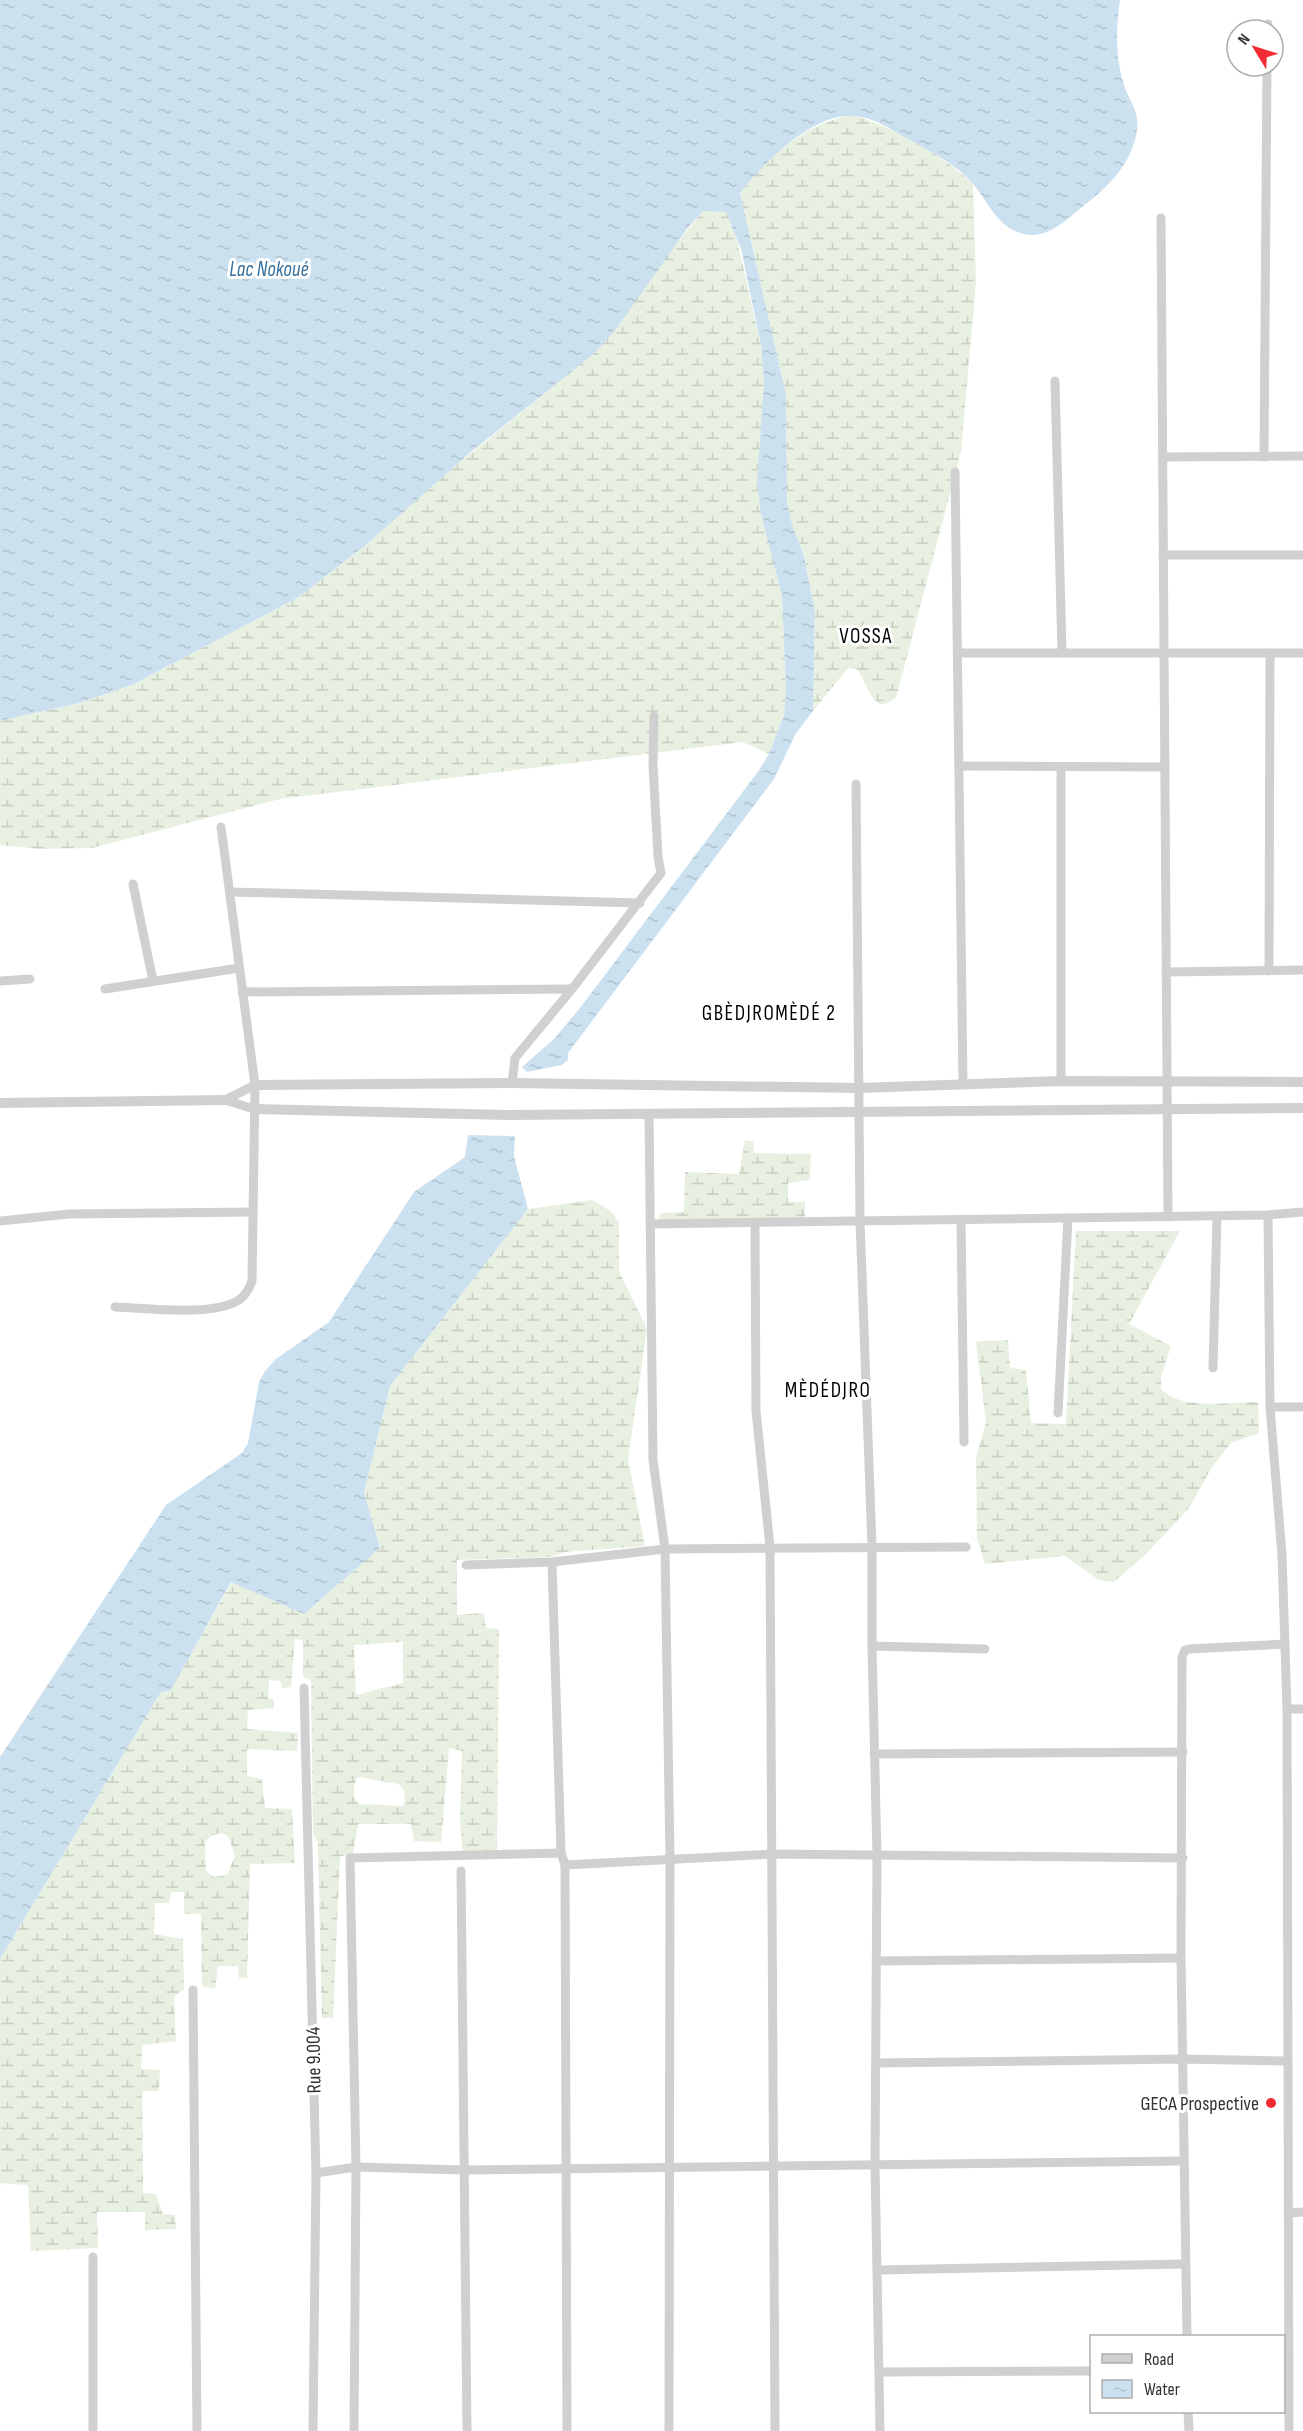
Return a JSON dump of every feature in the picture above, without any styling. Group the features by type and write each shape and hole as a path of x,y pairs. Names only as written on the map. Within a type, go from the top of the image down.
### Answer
{"street":[{"path":"1264,457 1267,78"},
{"path":"1161,218 1168,1217"},
{"path":"1055,381 1062,652"},
{"path":"1163,457 1303,456"},
{"path":"956,472 963,1084"},
{"path":"1163,555 1303,555"},
{"path":"958,653 1303,653"},
{"path":"1269,971 1270,653"},
{"path":"512,1083 515,1058 640,903 661,873 653,765 654,716"},
{"path":"959,766 1165,767"},
{"path":"1061,766 1061,1081"},
{"path":"856,784 860,1221 872,1546 877,1855 875,2166 880,2431"},
{"path":"115,1307 205,1309 229,1305 241,1299 252,1281 255,1085 221,827"},
{"path":"133,884 153,981"},
{"path":"231,892 640,903"},
{"path":"105,988 239,968"},
{"path":"1166,972 1303,970"},
{"path":"0,981 30,979"},
{"path":"242,992 572,989"},
{"path":"225,1100 255,1085 512,1083 859,1088 1061,1081 1303,1082"},
{"path":"0,1103 225,1100 255,1109 508,1114 859,1114 1303,1108"},
{"path":"649,1113 653,1460 665,1550 670,1859 669,2431"},
{"path":"0,1221 69,1214 253,1212"},
{"path":"650,1224 1168,1217 1303,1212"},
{"path":"1268,1215 1270,1407 1282,1555 1287,1709 1289,2431"},
{"path":"1213,1368 1217,1216"},
{"path":"1058,1413 1068,1218"},
{"path":"961,1220 964,1442"},
{"path":"755,1223 756,1411 770,1547 775,2431"},
{"path":"1270,1407 1303,1407"},
{"path":"466,1564 552,1562 665,1550 770,1547 966,1547"},
{"path":"552,1562 561,1853 565,1865 567,2431"},
{"path":"1186,2335 1181,1958 1182,1657 1185,1650 1285,1644"},
{"path":"872,1646 984,1649"},
{"name":"Rue 9.004","path":"304,1688 316,2173 313,2431"},
{"path":"1287,1709 1303,1709"},
{"path":"874,1754 1183,1752"},
{"name":"Rue 9.004","path":"354,2431 356,2167 350,1858 561,1853"},
{"path":"565,1865 772,1854 1183,1858"},
{"path":"461,1871 466,2431"},
{"path":"877,1960 1181,1958"},
{"path":"193,1990 197,2431"},
{"path":"876,2063 1182,2059 1287,2061"},
{"path":"316,2173 356,2167 464,2170 1183,2161"},
{"path":"1290,2213 1303,2212"},
{"path":"93,2257 93,2431"},
{"path":"878,2270 1184,2264"},
{"path":"880,2372 1090,2370"},
{"path":"1188,2413 1189,2431"}],"green space":[{"path":"853,115 886,127 917,143 960,172 973,184 976,282 961,452 896,698 886,704 879,704 872,697 858,670 848,668 813,711 815,612 804,556 792,524 787,502 786,394 740,193 763,166 789,143 819,125"},
{"path":"703,211 726,211 734,227 761,345 764,381 761,515 782,596 786,690 784,715 769,754 743,742 280,799 92,848 39,849 0,845 0,721 79,703 132,685 299,597 367,544 422,493 534,402 616,329 656,269"},
{"path":"745,1140 753,1142 754,1153 811,1154 810,1180 788,1183 788,1202 805,1202 805,1218 659,1220 660,1213 684,1212 685,1172 739,1174"},
{"path":"592,1200 612,1212 619,1223 619,1271 647,1329 628,1459 645,1546 565,1552 551,1557 457,1560 457,1615 484,1613 486,1628 499,1629 497,1857 463,1859 460,1819 462,1751 449,1748 441,1842 414,1841 411,1824 358,1824 353,1855 340,1856 333,2018 322,2018 318,1843 313,1833 311,1680 303,1677 303,1640 295,1639 291,1687 283,1688 280,1681 269,1680 268,1698 274,1700 274,1708 248,1710 247,1729 298,1733 297,1751 247,1749 247,1776 262,1779 265,1808 292,1809 295,1863 250,1864 247,1978 239,1978 238,1966 218,1966 215,1989 202,1986 201,1914 184,1914 184,1892 171,1892 169,1903 155,1903 154,1934 183,1939 184,1989 174,1997 176,2041 142,2045 141,2069 160,2070 159,2091 142,2091 143,2193 156,2194 163,2214 175,2215 176,2229 145,2230 145,2212 97,2212 98,2248 31,2251 28,2185 1,2183 0,2188 0,1959 161,1692 171,1689 232,1582 304,1614 380,1548 364,1492 390,1386 528,1209","holes":["403,1642 403,1683 356,1695 354,1645","358,1777 399,1784 405,1792 404,1806 359,1804 354,1795","222,1833 228,1836 235,1856 227,1875 214,1877 206,1872 205,1842 212,1835"]},
{"path":"1076,1231 1180,1231 1129,1324 1171,1346 1161,1377 1161,1389 1170,1396 1193,1403 1206,1404 1258,1402 1259,1433 1231,1443 1212,1467 1189,1508 1146,1554 1114,1582 1099,1580 1065,1556 985,1564 977,1538 976,1457 986,1422 976,1342 1008,1340 1010,1368 1026,1370 1031,1423 1066,1424"}],"water":[{"name":"Lac Nokoué","path":"0,0 1120,0 1118,53 1124,85 1137,121 1133,147 1128,158 1108,185 1056,228 1032,235 1014,231 994,214 967,177 952,165 868,118 852,116 820,123 789,143 761,168 740,193 786,394 787,502 792,524 804,556 815,612 813,711 795,735 774,779 568,1053 568,1060 562,1065 527,1072 522,1067 554,1039 580,1008 757,773 769,754 784,715 786,690 782,596 761,515 757,483 764,381 761,345 741,249 726,212 703,211 687,229 616,329 596,352 471,452 367,544 299,597 132,685 79,703 0,721"},
{"path":"468,1135 515,1136 514,1156 528,1209 390,1386 364,1492 380,1548 304,1614 231,1582 171,1690 161,1692 0,1959 0,1757 166,1505 242,1453 248,1443 259,1382 265,1371 276,1359 329,1322 414,1192 465,1157"}],"place":[{"name":"GECA Prospective","path":"1271,2103"}],"district":[{"name":"VOSSA","path":"866,636"},
{"name":"GBÈDJROMÈDÉ 2","path":"769,1013"},
{"name":"MÈDÉDJRO","path":"828,1390"}]}
